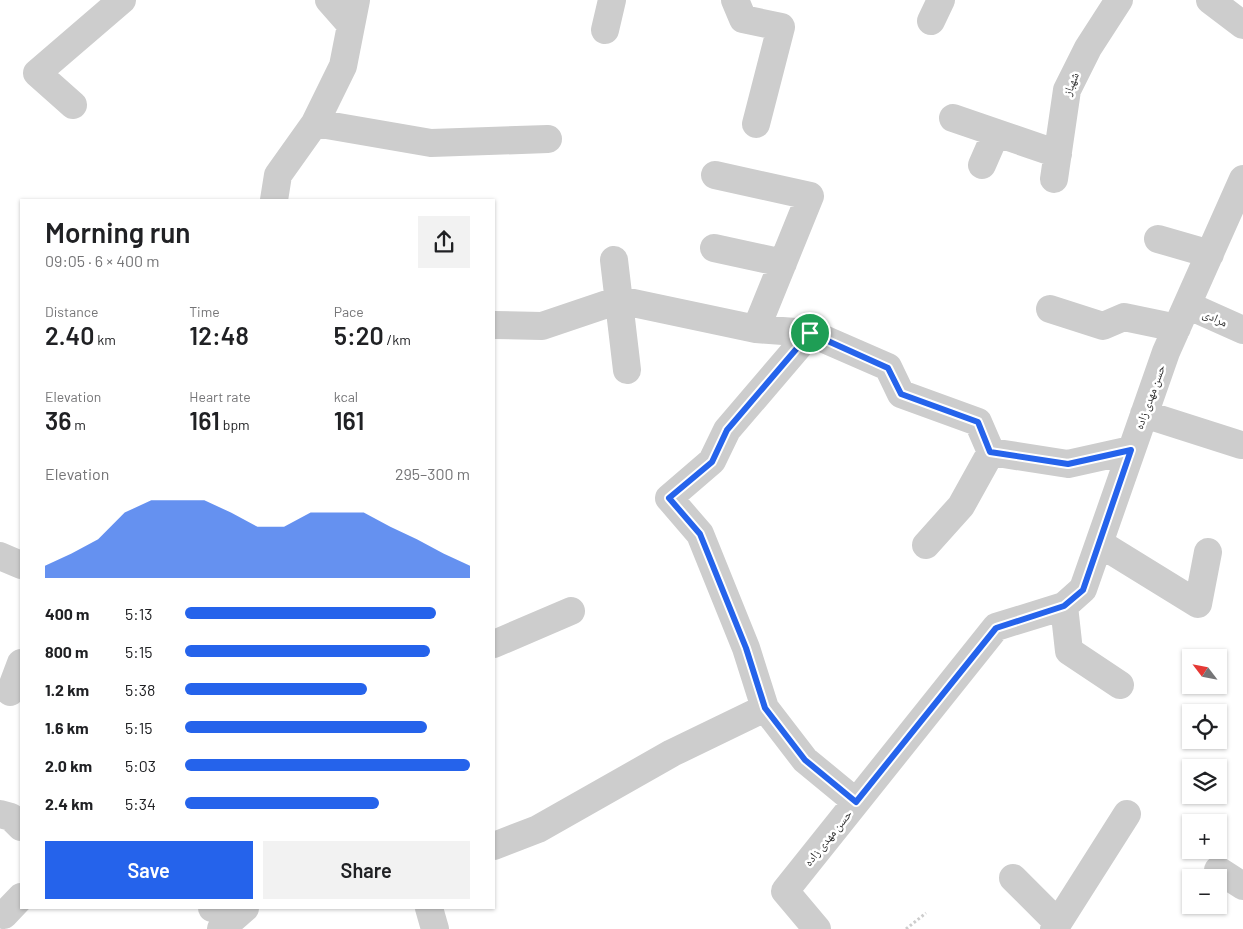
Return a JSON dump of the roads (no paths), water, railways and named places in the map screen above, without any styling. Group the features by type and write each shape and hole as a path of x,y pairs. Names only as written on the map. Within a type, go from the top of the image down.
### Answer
{"street":[{"path":"73,105 36,73 122,0"},
{"path":"274,199 278,174 315,123 343,66 354,13 330,0"},
{"path":"605,30 612,0"},
{"path":"735,0 743,19 781,27 756,124"},
{"name":"شهباز","path":"996,133 1056,167 1066,90 1088,48 1118,0"},
{"path":"1210,0 1243,25"},
{"path":"952,118 996,133 982,165"},
{"path":"315,123 430,143 548,139"},
{"path":"715,176 810,196 756,328"},
{"name":"حسن مهدی زاده","path":"817,929 786,891 996,628 1064,606 1083,590 1166,352 1243,179"},
{"path":"1158,239 1210,254"},
{"path":"714,248 783,263"},
{"path":"614,260 627,370"},
{"path":"495,325 542,326 619,300 756,328 810,333 888,368 901,394 978,422 990,452"},
{"name":"مرادی","path":"1050,309 1103,326 1124,317 1182,317 1243,330"},
{"path":"810,333 727,430 712,462 669,498 700,534 746,648 765,708 805,760 856,802"},
{"path":"1144,414 1241,445"},
{"path":"990,452 1068,464 1131,450"},
{"path":"926,546 961,506 990,452"},
{"path":"1099,543 1198,604 1208,552"},
{"path":"0,556 20,565"},
{"path":"1064,606 1069,651 1120,685"},
{"path":"495,644 571,611"},
{"path":"10,692 20,665"},
{"path":"495,846 538,829 672,754 765,708"},
{"path":"0,814 11,817 20,826"},
{"path":"1013,878 1056,926 1127,814"},
{"path":"1227,876 1243,886"},
{"path":"215,909 235,916"},
{"path":"429,909 436,929"}]}
